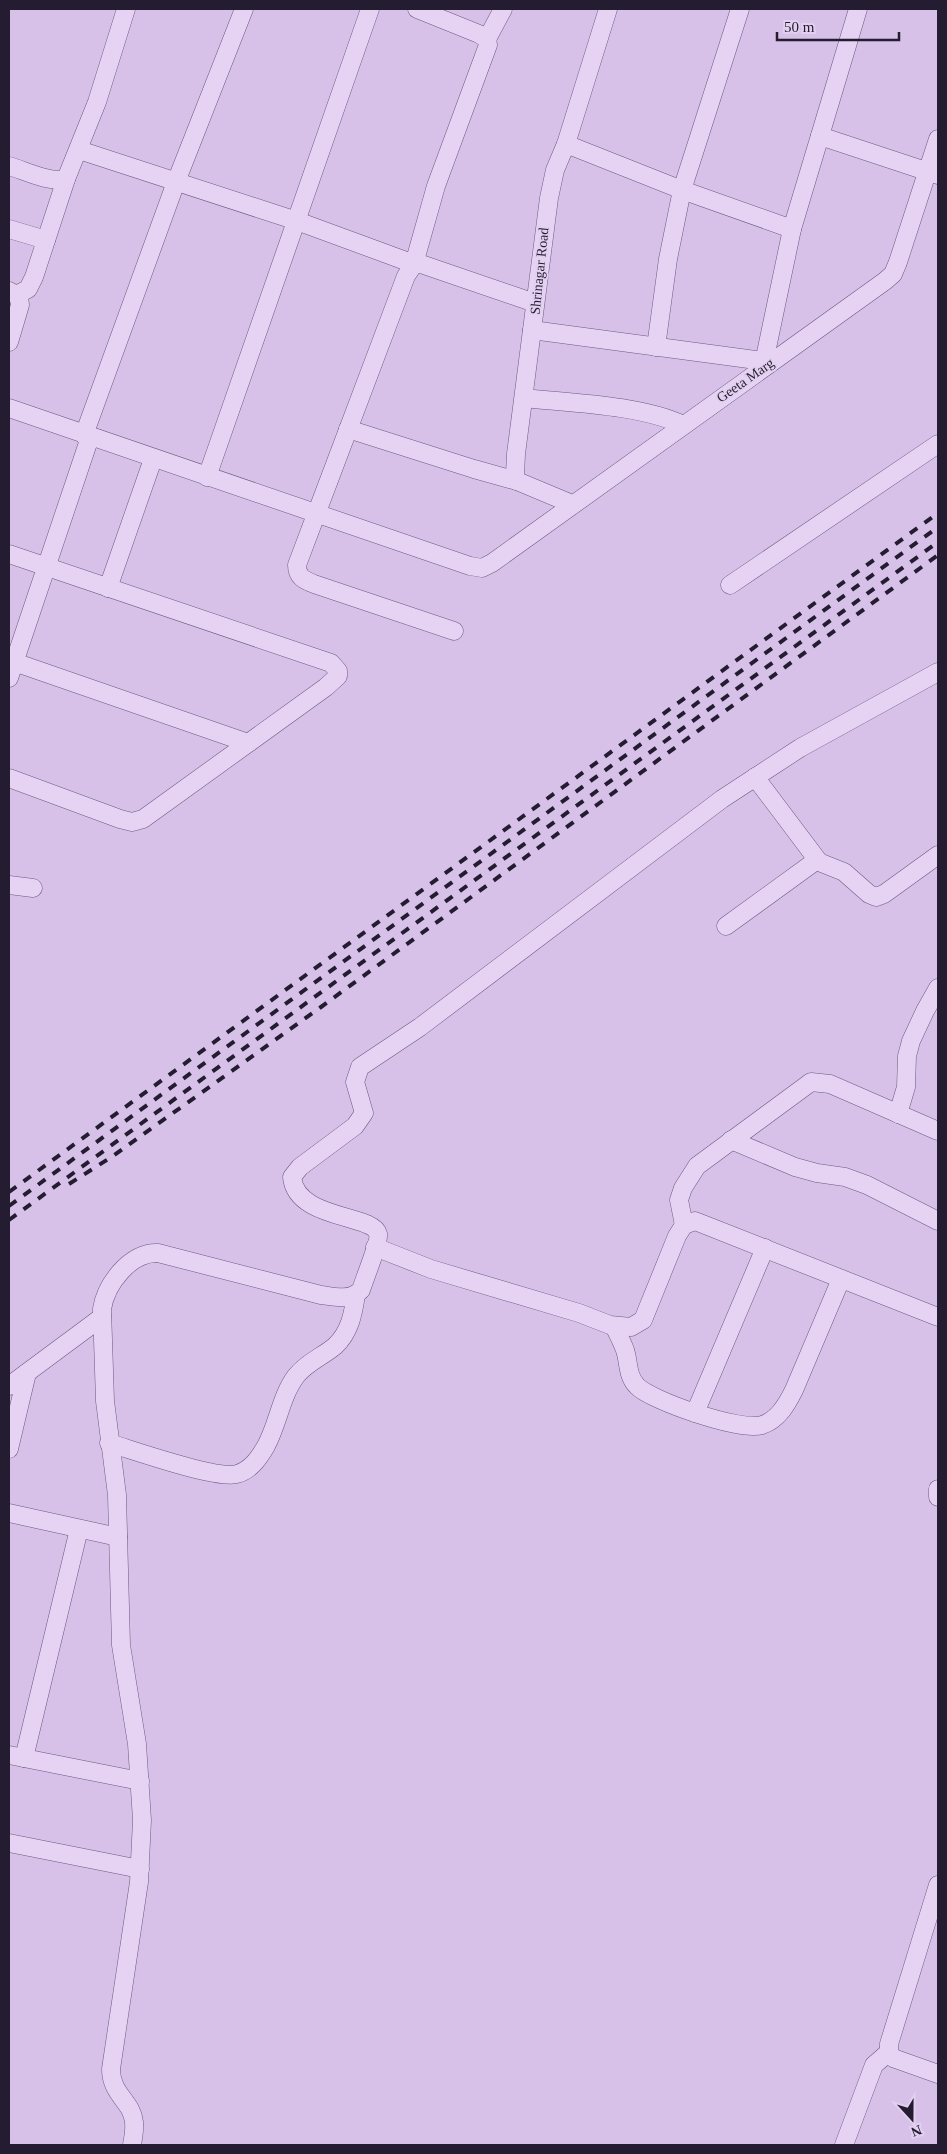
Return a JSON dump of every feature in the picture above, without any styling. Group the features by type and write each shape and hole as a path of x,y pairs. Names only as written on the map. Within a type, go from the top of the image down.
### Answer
{"street":[{"path":"12,293 28,289 34,277 66,179 97,102 126,9"},
{"path":"244,9 176,182 87,436 11,670 248,743"},
{"path":"207,478 370,9"},
{"path":"417,9 487,39"},
{"path":"454,631 302,579 297,571 297,565 406,276 414,264 436,186 488,45 487,39 503,9"},
{"name":"Shrinagar Road","path":"517,481 515,475 516,454 549,198 555,170 566,144 608,9"},
{"path":"656,347 668,258 682,190 740,9"},
{"path":"532,330 764,364 792,228 858,9"},
{"path":"820,136 933,173"},
{"name":"Geeta Marg","path":"316,514 470,566 482,568 492,563 764,364 872,291 892,274 933,173 938,139"},
{"path":"566,144 682,190 792,228"},
{"path":"79,150 297,221 414,264 420,264 535,303"},
{"path":"9,166 51,178 66,179"},
{"path":"9,229 46,240"},
{"path":"9,342 20,305 19,297 12,293"},
{"path":"524,398 631,410 660,416 683,424"},
{"path":"9,408 207,478 316,514"},
{"path":"348,430 474,470 517,481 572,504"},
{"path":"730,585 938,444"},
{"path":"108,588 152,459"},
{"path":"9,554 45,568 331,663 338,671 338,676 326,687 143,819 132,822 120,820 9,778"},
{"path":"132,2145 134,2120 131,2112 114,2088 111,2079 111,2069 140,1869 142,1820 138,1744 121,1645 117,1495 105,1401 102,1318 104,1297 117,1275 134,1261 152,1253 170,1255 321,1295 341,1298 356,1294 361,1290 379,1236 374,1228 317,1208 306,1201 293,1181 292,1176 362,1119 364,1108 355,1082 360,1067 420,1027 722,799 806,744 938,672"},
{"path":"755,777 817,860 844,872 869,894 876,897 884,894 938,855"},
{"path":"726,926 817,860"},
{"path":"9,885 33,888"},
{"path":"898,1114 906,1087 907,1056 911,1041 924,1011 938,988"},
{"path":"375,1247 432,1268 579,1312 614,1326 631,1327 644,1320 684,1225 680,1200 683,1188 697,1166 811,1082 830,1084 938,1131"},
{"path":"731,1140 795,1167 817,1173 845,1177 867,1185 938,1221"},
{"path":"684,1225 690,1221 695,1221 938,1317"},
{"path":"695,1413 765,1248"},
{"path":"614,1326 625,1352 628,1370 638,1388 647,1394 695,1413 748,1427 762,1425 776,1417 785,1407 841,1279"},
{"path":"109,1442 216,1474 237,1474 248,1469 256,1462 267,1444 296,1377 307,1364 334,1346 342,1338 351,1322 356,1294"},
{"path":"9,1386 102,1318"},
{"path":"9,1449 27,1373"},
{"path":"938,1489 938,1497"},
{"path":"9,1513 118,1537"},
{"path":"79,1529 16,1756 140,1780"},
{"path":"9,1843 140,1869"},
{"path":"938,1885 889,2044 889,2052 894,2058 938,2074"},
{"path":"844,2145 874,2065 889,2052"}],"railway":[{"path":"9,1192 938,513"},
{"path":"9,1206 938,527"},
{"path":"9,1220 938,542"},
{"path":"69,1184 113,1156 321,1007 938,555"}]}
